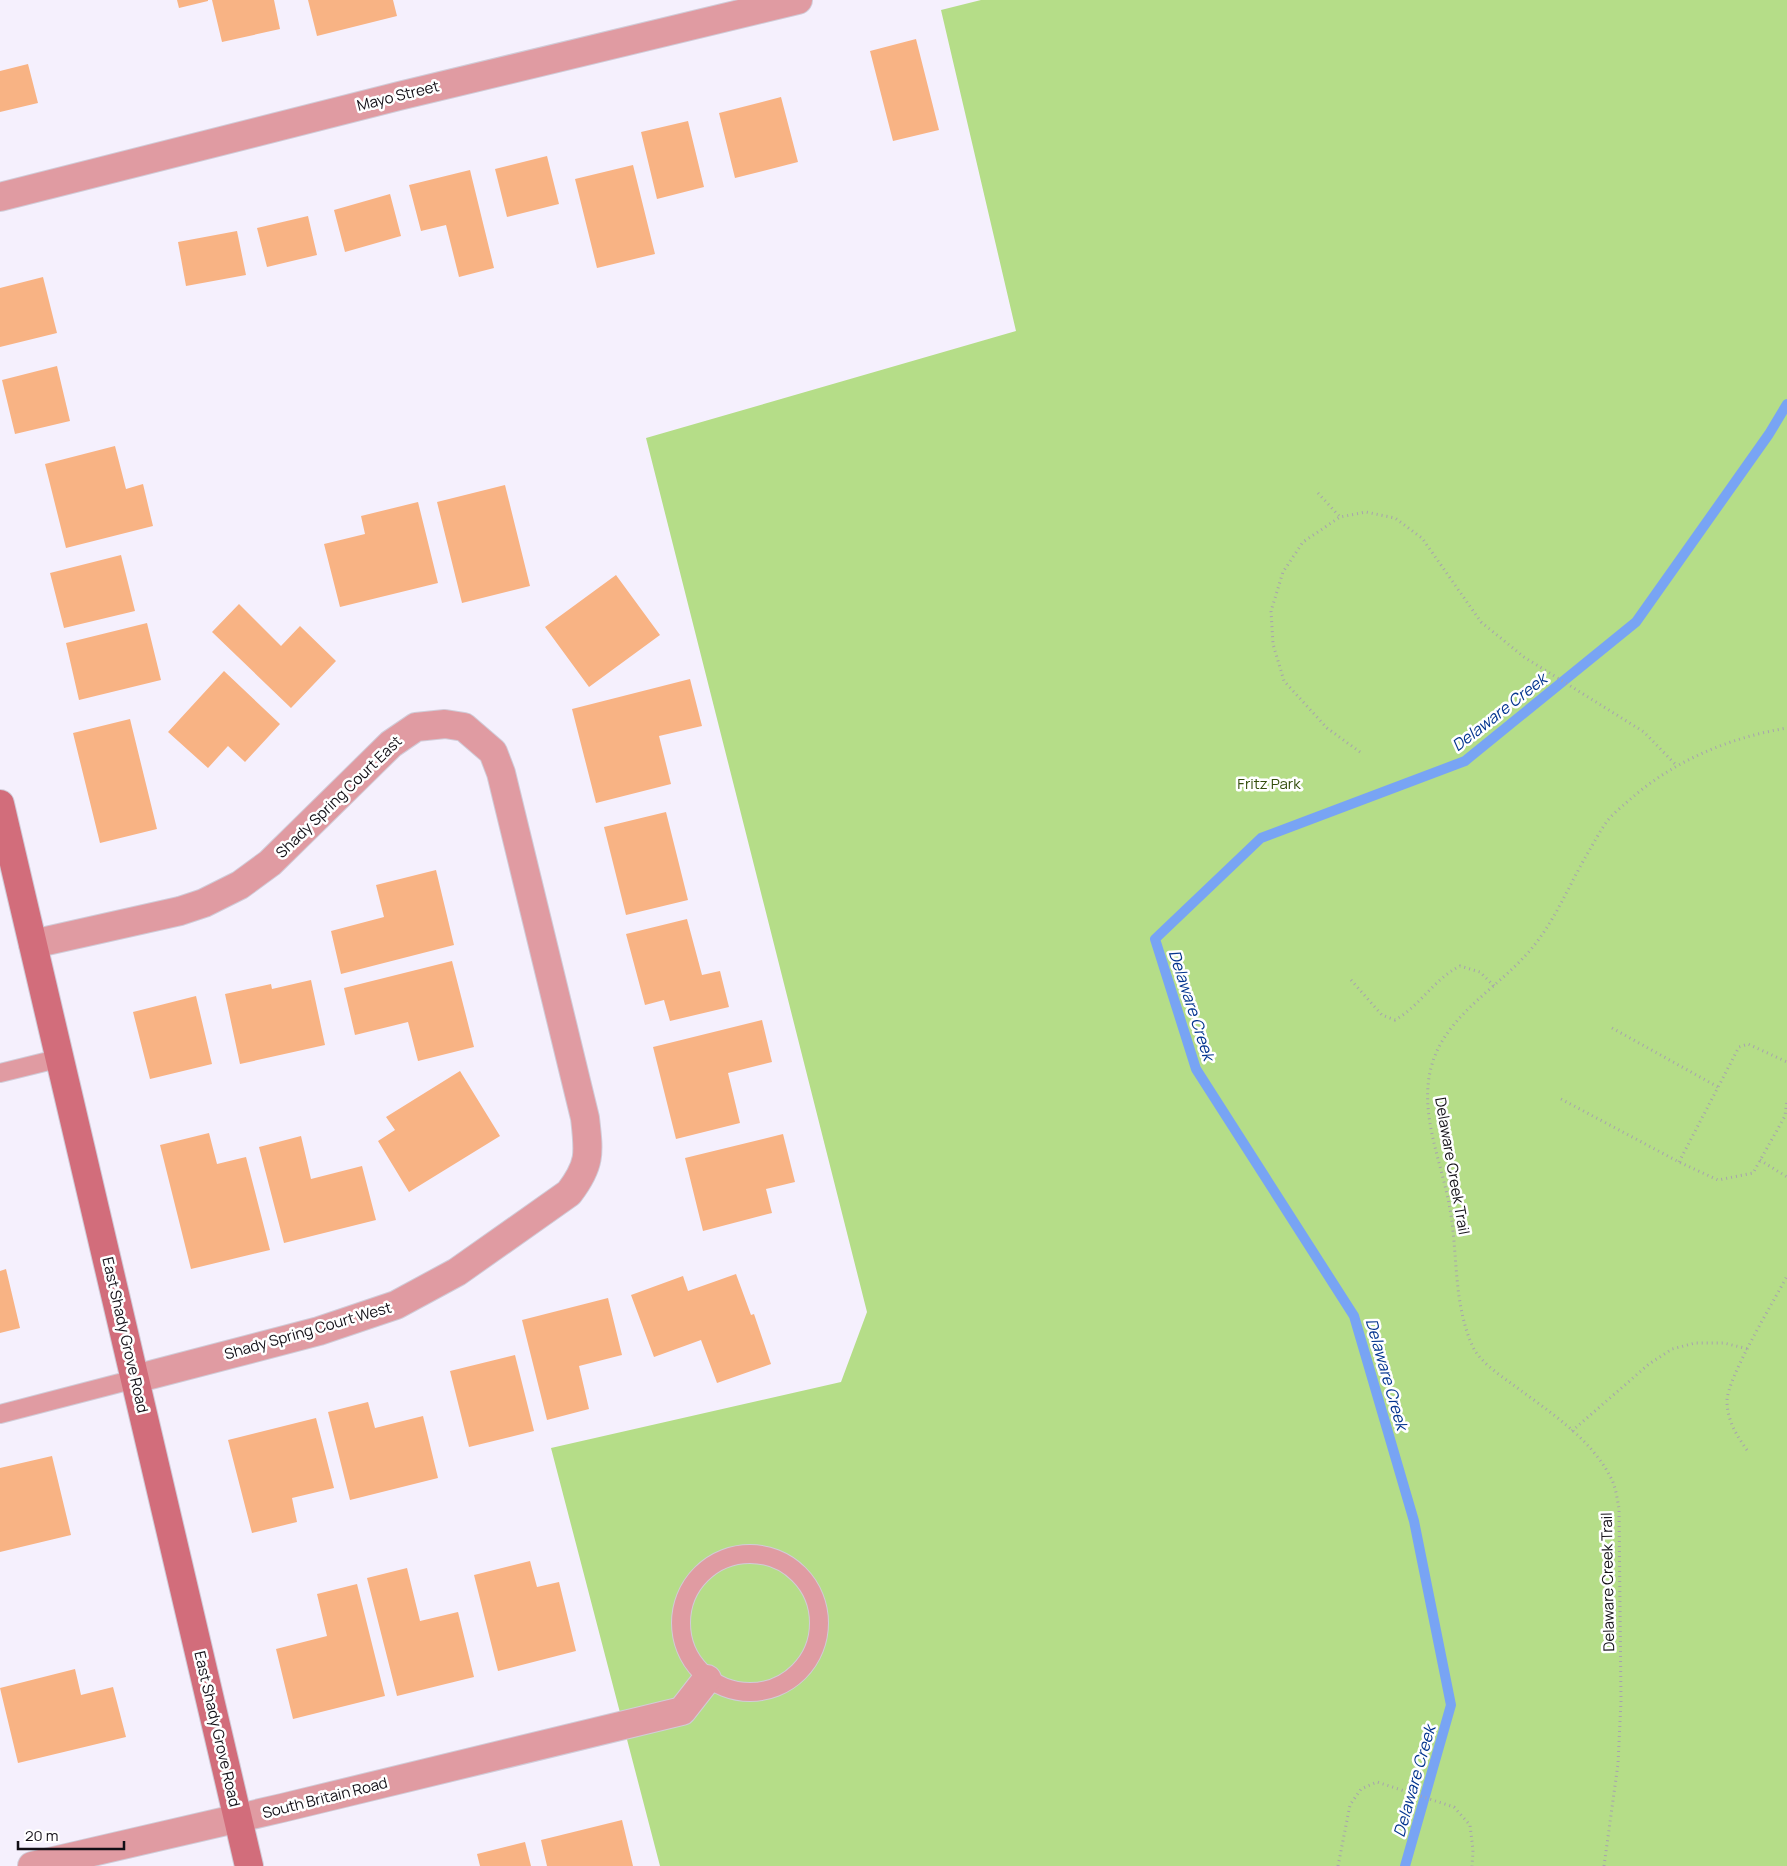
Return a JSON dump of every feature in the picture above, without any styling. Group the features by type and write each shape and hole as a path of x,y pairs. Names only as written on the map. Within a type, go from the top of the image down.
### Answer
{"main road":[{"name":"East Shady Grove Road","path":"0,804 249,1866"}],"street":[{"name":"Mayo Street","path":"0,197 399,96 798,0"},
{"name":"Shady Spring Court East","path":"34,944 180,911 204,903 240,885 270,863 391,744 416,727 445,724 464,727 493,752 501,773 546,962"},
{"name":"Shady Spring Court West","path":"134,1379 319,1330 396,1305 456,1272 570,1193 580,1179 588,1162 588,1143 585,1118 546,962"},
{"name":"South Britain Road","path":"32,1866 238,1819 682,1711 707,1679"}],"lane":[{"path":"0,1073 61,1058"},
{"path":"0,1414 134,1379"},
{"path":"747,1553 770,1556 792,1568 809,1586 818,1608 819,1633 812,1656 796,1675 776,1689 753,1694 729,1690 707,1679 690,1661 681,1638 680,1622 680,1614 688,1591 702,1571 722,1559 747,1553"}],"path":[{"path":"1318,493 1340,517"},
{"path":"1360,752 1327,728 1284,681 1273,644 1271,611 1284,572 1303,542 1340,517 1366,512 1396,518 1422,538 1481,622 1524,657 1644,732 1676,765"},
{"name":"Delaware Creek Trail","path":"1604,1866 1618,1764 1621,1710 1619,1508 1612,1480 1595,1453 1572,1431 1492,1369 1473,1348 1462,1319 1456,1282 1455,1243 1450,1208 1429,1119 1427,1086 1431,1065 1440,1045 1457,1021 1526,955 1550,923 1608,819 1637,793 1676,765 1708,750 1787,728"},
{"path":"1351,980 1382,1015 1395,1020 1408,1012 1448,972 1460,966 1480,972 1494,986"},
{"path":"1612,1028 1718,1087"},
{"path":"1678,1162 1740,1046 1748,1044 1787,1062"},
{"path":"1562,1098 1678,1162 1718,1180 1753,1173 1785,1116 1787,1100"},
{"path":"1760,1160 1787,1177"},
{"path":"1747,1450 1736,1434 1727,1399 1734,1375 1787,1276"},
{"path":"1572,1431 1649,1364 1672,1349 1695,1343 1724,1343 1748,1349"},
{"path":"1338,1866 1350,1805 1361,1789 1377,1782 1454,1807 1470,1825 1474,1850 1472,1866"}],"green space":[{"name":"Fritz Park","path":"981,0 1787,0 1787,1866 660,1866 551,1448 841,1382 867,1312 646,438 1016,331 941,10"}],"building":[{"path":"177,0 208,0 208,1 179,8"},
{"path":"212,0 274,0 280,29 222,42"},
{"path":"308,0 393,0 397,16 317,36"},
{"path":"916,39 939,130 893,141 870,51"},
{"path":"28,64 38,103 0,112 0,71"},
{"path":"781,97 798,162 735,178 719,113"},
{"path":"688,121 704,187 657,199 641,132"},
{"path":"547,156 559,204 507,217 495,169"},
{"path":"633,165 655,254 597,268 575,179"},
{"path":"470,170 494,268 459,277 446,225 421,231 409,185"},
{"path":"390,194 401,236 345,252 334,210"},
{"path":"308,216 317,255 267,267 257,228"},
{"path":"237,231 246,275 186,286 178,242"},
{"path":"43,277 57,333 0,347 0,288"},
{"path":"57,366 70,421 15,434 2,380"},
{"path":"115,446 126,489 143,484 153,526 66,548 45,464"},
{"path":"505,485 530,586 462,603 437,502"},
{"path":"418,502 438,583 340,607 324,544 365,534 361,516"},
{"path":"121,555 135,611 64,628 50,573"},
{"path":"616,575 660,635 589,687 545,627"},
{"path":"239,604 281,646 300,626 336,661 291,708 212,632"},
{"path":"147,623 161,680 79,700 66,643"},
{"path":"224,671 280,724 245,762 228,746 208,768 168,732"},
{"path":"690,679 702,726 659,736 671,784 596,803 572,709"},
{"path":"130,719 157,829 100,843 73,733"},
{"path":"666,812 688,900 626,915 604,827"},
{"path":"436,870 454,945 341,974 331,931 384,917 376,885"},
{"path":"687,919 702,975 720,971 729,1007 670,1021 664,1000 645,1005 626,934"},
{"path":"452,961 474,1047 418,1061 408,1022 355,1035 344,988"},
{"path":"311,980 325,1045 240,1064 225,994 271,984 272,989"},
{"path":"196,996 212,1064 150,1079 133,1012"},
{"path":"762,1020 772,1062 728,1073 740,1123 676,1139 653,1047"},
{"path":"460,1071 500,1136 409,1192 378,1141 395,1130 386,1117"},
{"path":"209,1133 217,1164 246,1157 270,1250 191,1269 160,1145"},
{"path":"783,1134 795,1182 766,1189 772,1213 703,1231 685,1158"},
{"path":"301,1136 311,1179 362,1166 376,1220 284,1243 259,1147"},
{"path":"6,1269 20,1328 0,1333 0,1271"},
{"path":"736,1274 751,1315 754,1314 771,1364 717,1383 701,1340 654,1357 631,1295 683,1276 688,1291"},
{"path":"608,1298 622,1355 579,1366 589,1409 547,1420 522,1320"},
{"path":"515,1355 534,1431 469,1447 450,1371"},
{"path":"368,1402 375,1428 423,1416 438,1478 350,1500 328,1412"},
{"path":"316,1418 334,1488 292,1498 297,1522 252,1533 228,1440"},
{"path":"52,1456 71,1535 0,1552 0,1468"},
{"path":"530,1561 537,1587 559,1582 576,1651 498,1671 474,1575"},
{"path":"407,1568 420,1621 458,1612 474,1677 397,1696 367,1578"},
{"path":"357,1584 385,1696 293,1719 276,1649 327,1636 317,1594"},
{"path":"75,1669 81,1695 113,1687 126,1737 18,1763 0,1688"},
{"path":"622,1820 633,1866 547,1866 541,1840"},
{"path":"525,1842 531,1866 480,1866 477,1854"}],"waterway":[{"name":"Delaware Creek","path":"1405,1866 1451,1705 1414,1521 1354,1316 1196,1069 1155,939 1261,838 1465,761 1636,622 1769,434 1787,404"}]}
